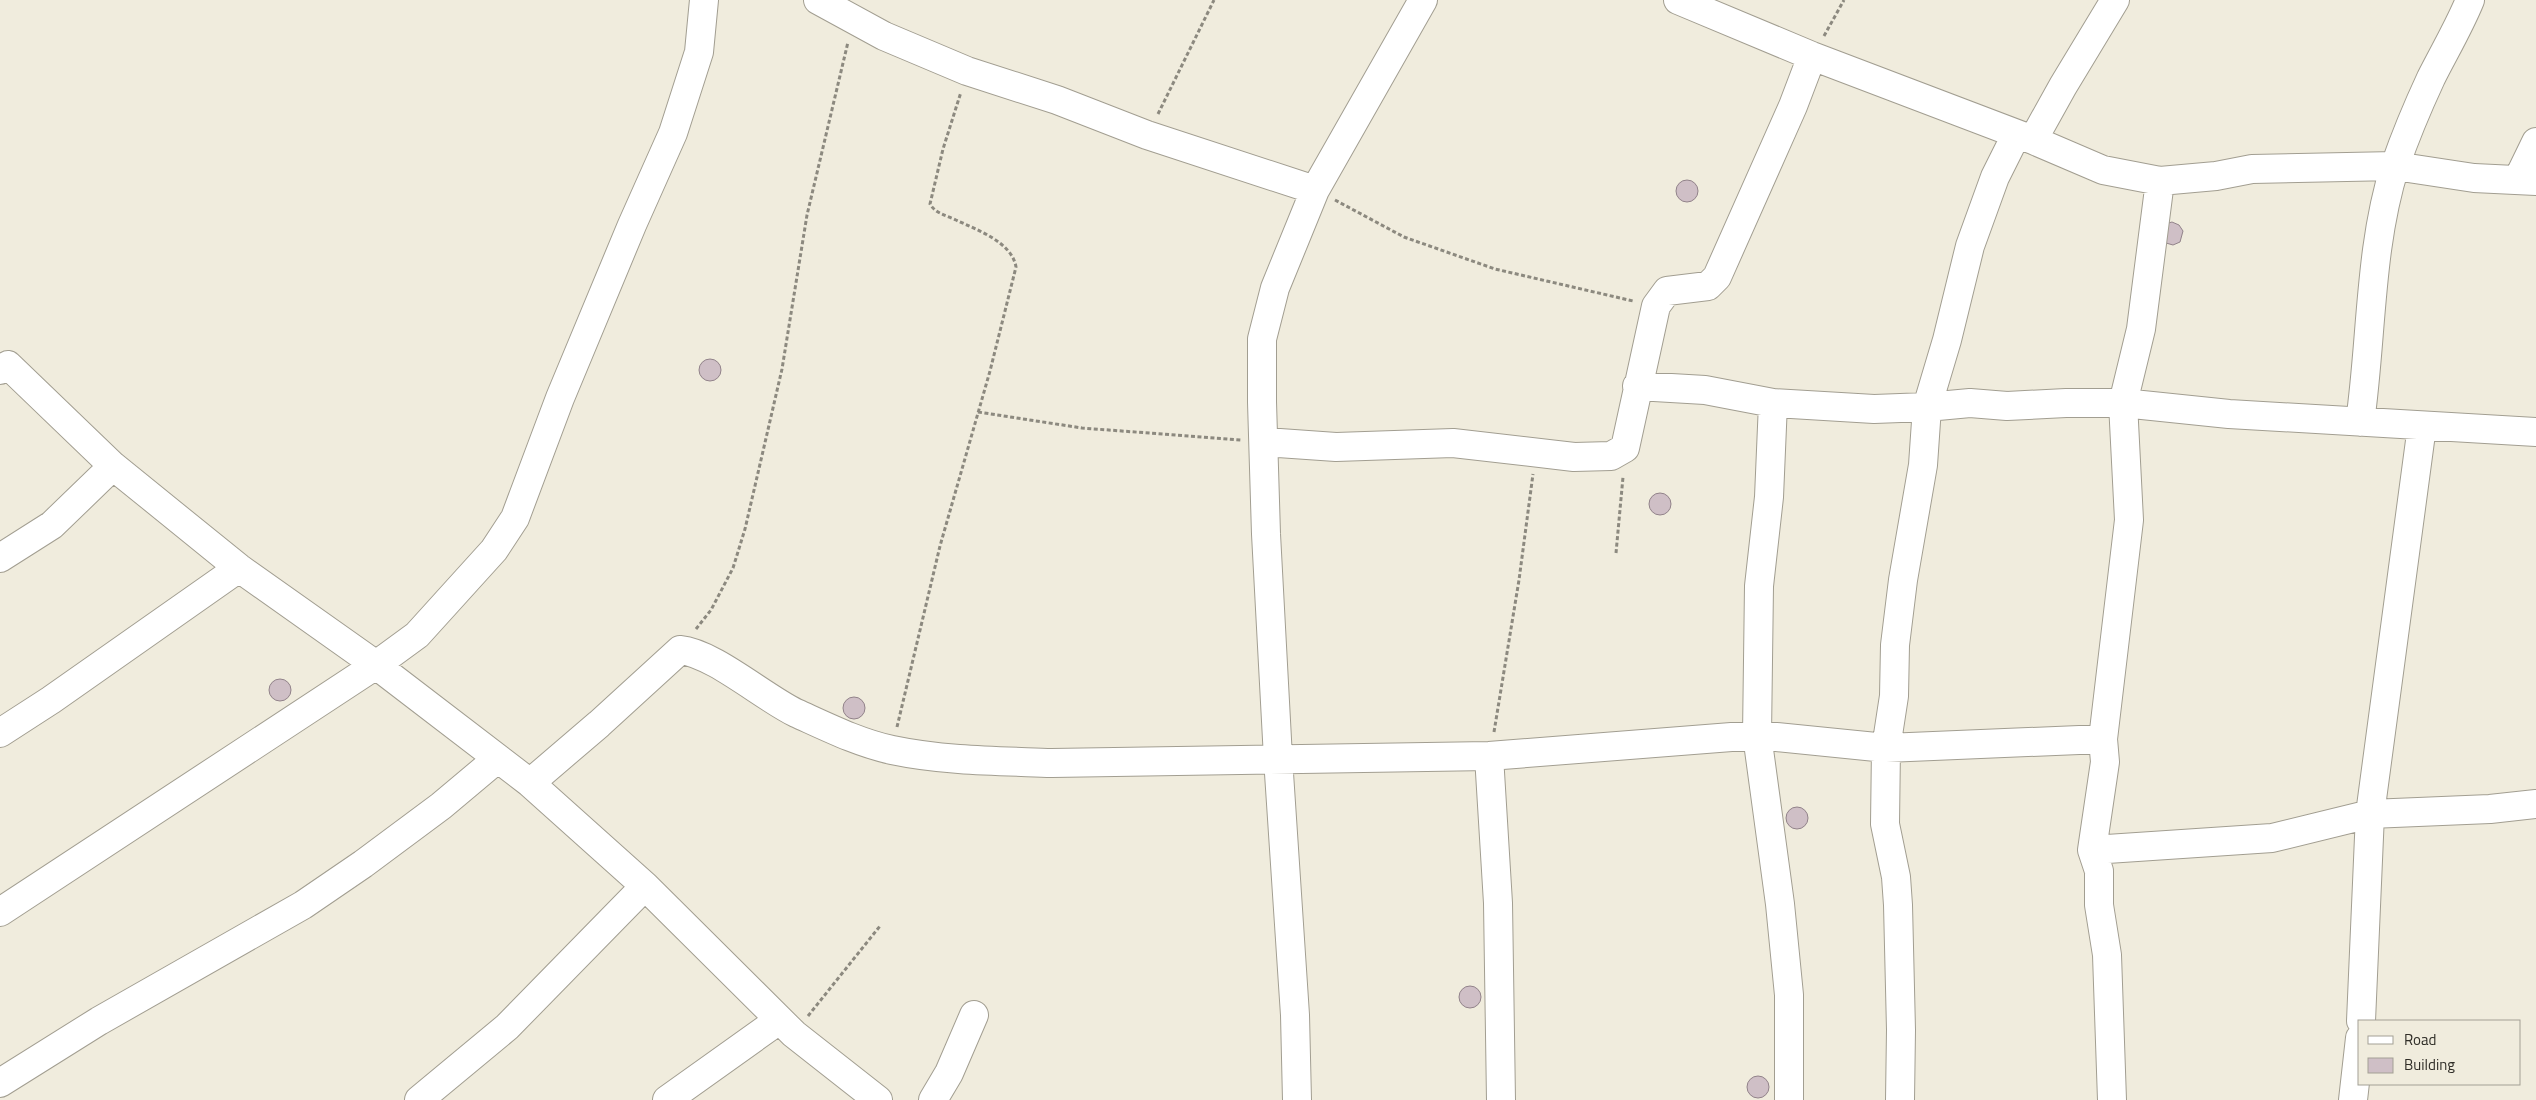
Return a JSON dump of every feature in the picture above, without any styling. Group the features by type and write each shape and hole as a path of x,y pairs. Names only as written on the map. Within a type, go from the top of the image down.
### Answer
{"street":[{"path":"0,912 376,665 417,635 494,550 515,518 567,380 632,225 674,133 699,52 704,0"},
{"path":"818,0 884,36 967,70 1057,100 1147,135 1315,190"},
{"path":"1296,1100 1296,1015 1278,758 1266,534 1262,339 1275,288 1315,190 1423,0"},
{"path":"1678,0 1812,56 2103,170 2160,181 2216,176 2252,169 2395,166 2474,178 2527,180 2536,142"},
{"path":"1900,1100 1900,946 1896,877 1885,824 1886,748 1894,696 1895,645 1902,589 1923,466 1927,407 1947,340 1970,246 1996,177 2063,86 2115,0"},
{"path":"2360,422 2367,376 2376,252 2395,166 2431,79 2470,0"},
{"path":"1265,442 1336,447 1453,444 1536,453 1602,457 1618,454 1625,448 1656,306 1668,291 1676,288 1708,286 1717,277 1793,106 1812,56"},
{"path":"2112,1100 2106,955 2099,904 2098,870 2092,850 2105,762 2103,739 2129,520 2123,403 2141,329 2160,181"},
{"path":"0,370 8,365 113,466 239,568 376,665 530,783 645,886 786,1027 878,1100"},
{"path":"1637,386 1705,390 1773,403 1874,409 1970,403 2007,406 2123,403 2229,414 2536,432"},
{"path":"1773,403 1769,497 1759,586 1757,735 1780,904 1789,995 1789,1100"},
{"path":"2361,1020 2370,814 2422,426"},
{"path":"0,558 52,525 113,466"},
{"path":"0,733 51,700 239,568"},
{"path":"530,783 600,724 680,650 700,655 793,711 840,733 892,750 988,761 1052,763 1489,756 1757,735 1886,748 2103,739"},
{"path":"1489,756 1498,921 1501,1100"},
{"path":"0,1083 99,1020 303,905 387,847 497,759"},
{"path":"2092,850 2272,838 2370,814 2490,809 2536,804"},
{"path":"419,1100 507,1027 645,886"},
{"path":"933,1100 949,1073 974,1015"},
{"path":"667,1100 786,1027"},
{"path":"2353,1100 2358,1056"}],"path":[{"path":"1147,135 1214,0"},
{"path":"1812,56 1844,0"},
{"path":"680,650 711,610 733,568 745,529 782,370 807,215 854,19"},
{"path":"892,750 901,702 940,546 1016,267 1014,259 1004,247 939,213 930,204 943,149 967,70"},
{"path":"1315,190 1404,237 1495,269 1656,306"},
{"path":"978,412 1082,428 1265,442"},
{"path":"1616,553 1625,448"},
{"path":"1489,756 1519,580 1536,453"},
{"path":"786,1027 880,926"}],"building":[{"path":"1687,180 1695,183 1698,191 1695,199 1687,202 1679,199 1676,191 1679,183"},
{"path":"2172,222 2179,225 2183,231 2180,242 2173,245 2166,243 2165,224"},
{"path":"710,359 718,362 721,370 718,378 710,381 702,378 699,370 702,362"},
{"path":"1660,493 1668,496 1671,504 1668,512 1660,515 1652,512 1649,504 1652,496"},
{"path":"280,679 288,682 291,690 288,698 280,701 272,698 269,690 272,682"},
{"path":"854,697 862,700 865,708 862,716 854,719 846,716 843,708 846,700"},
{"path":"1797,807 1805,810 1808,818 1805,826 1797,829 1789,826 1786,818 1789,810"},
{"path":"1470,986 1478,989 1481,997 1478,1005 1470,1008 1462,1005 1459,997 1462,989"},
{"path":"1758,1076 1766,1079 1769,1087 1766,1095 1758,1098 1750,1095 1747,1087 1750,1079"}]}
